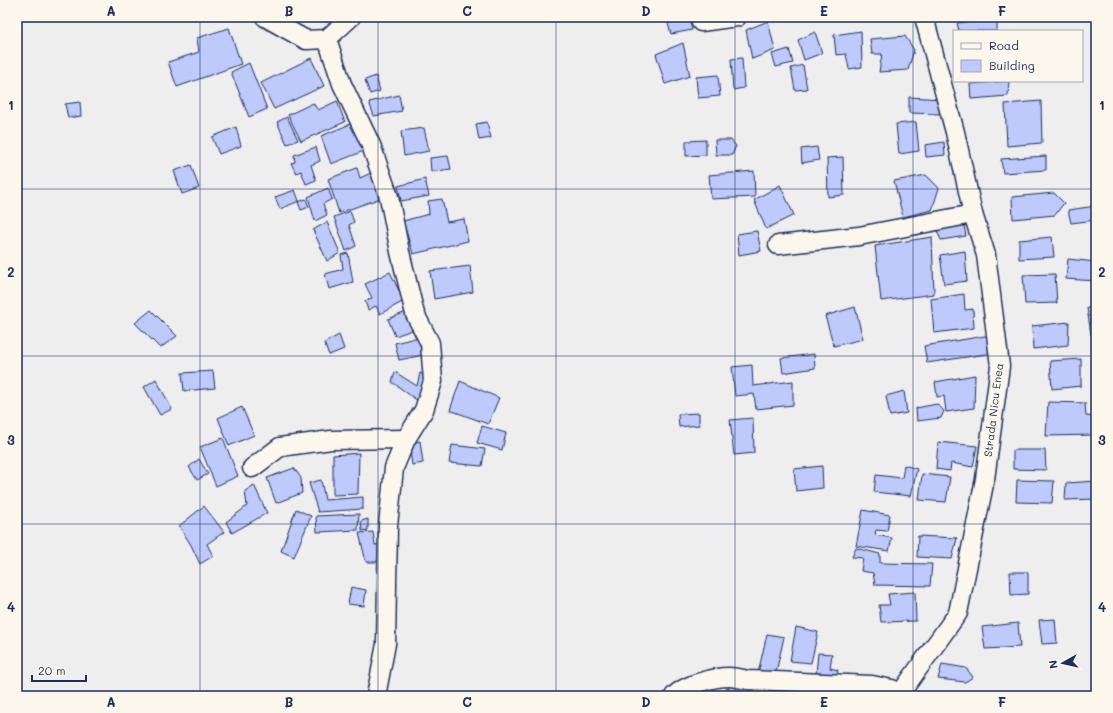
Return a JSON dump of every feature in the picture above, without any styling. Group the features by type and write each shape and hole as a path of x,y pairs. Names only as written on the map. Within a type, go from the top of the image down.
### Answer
{"street":[{"path":"265,17 306,40 327,39 351,17"},
{"path":"701,22 737,17"},
{"name":"Strada Nicu Enea","path":"901,696 905,688 958,614 985,479 1000,366 986,255 973,214 955,132 924,17"},
{"path":"327,39 342,84 371,145 389,197 415,314 430,343 433,381 424,410 406,439 394,468 388,526 386,644 376,696"},
{"path":"778,245 859,236 973,214"},
{"path":"252,468 280,448 331,440 406,439"},
{"path":"674,696 680,690 714,679 730,677 748,680 872,685 892,689 894,696"}],"building":[{"path":"307,17 329,17 327,22"},
{"path":"666,17 697,17 698,19 690,21 692,30 671,34"},
{"path":"997,18 997,30 959,30 957,23"},
{"path":"768,21 775,50 752,59 746,30"},
{"path":"229,28 241,64 177,87 168,62 199,52 197,38"},
{"path":"861,31 862,67 849,69 846,54 836,55 834,35"},
{"path":"815,32 822,53 804,60 798,40"},
{"path":"905,36 914,50 908,70 879,72 882,54 872,54 870,39"},
{"path":"683,43 690,76 665,84 656,54"},
{"path":"789,49 793,63 776,67 772,54"},
{"path":"311,58 324,86 274,109 261,83"},
{"path":"742,58 744,88 733,90 731,59"},
{"path":"249,63 267,109 249,117 231,72"},
{"path":"803,65 807,89 795,90 791,68"},
{"path":"718,75 720,96 698,98 696,77"},
{"path":"376,76 380,91 370,94 365,80"},
{"path":"1009,82 1008,96 971,99 970,84"},
{"path":"399,95 402,111 374,116 369,102"},
{"path":"909,97 942,99 939,114 909,113"},
{"path":"337,101 345,122 301,141 288,115 313,103 318,110"},
{"path":"1041,101 1042,143 1007,146 1005,104"},
{"path":"80,102 81,116 68,118 65,104"},
{"path":"287,117 298,140 287,144 277,122"},
{"path":"487,122 491,138 479,140 476,124"},
{"path":"916,122 919,151 899,154 896,124"},
{"path":"353,123 364,151 331,164 321,136"},
{"path":"236,127 241,146 219,154 212,137"},
{"path":"424,128 429,151 404,156 401,131"},
{"path":"706,140 706,155 686,156 686,141"},
{"path":"715,140 731,140 736,146 732,155 716,155"},
{"path":"944,142 945,155 926,157 925,145"},
{"path":"316,147 320,161 311,165 316,180 306,184 301,171 296,173 291,163 295,162 294,155"},
{"path":"817,147 819,160 802,163 801,149"},
{"path":"448,156 451,169 431,172 430,158"},
{"path":"1046,156 1046,170 1003,173 1001,159"},
{"path":"843,157 844,195 828,197 827,158"},
{"path":"191,165 199,188 182,194 174,171"},
{"path":"357,168 360,178 373,172 381,198 339,213 328,179"},
{"path":"754,171 755,197 711,199 709,175"},
{"path":"926,175 939,188 932,210 903,217 894,181"},
{"path":"425,179 429,196 401,201 398,186"},
{"path":"780,185 794,215 766,229 754,200"},
{"path":"328,188 332,199 323,204 327,215 315,221 308,197"},
{"path":"295,190 299,201 280,209 275,197"},
{"path":"1054,193 1064,203 1055,215 1013,219 1012,197"},
{"path":"306,199 309,207 301,210 298,202"},
{"path":"442,199 447,222 464,219 468,241 413,254 403,221 429,214 428,201"},
{"path":"1096,206 1096,220 1071,223 1068,210"},
{"path":"350,211 354,222 349,225 356,246 346,251 334,217"},
{"path":"327,222 340,253 327,261 313,230"},
{"path":"964,225 966,236 941,240 936,229"},
{"path":"757,231 761,251 739,255 737,234"},
{"path":"932,237 934,294 881,301 875,246"},
{"path":"1052,237 1054,257 1019,259 1019,240"},
{"path":"965,251 967,281 944,284 940,255"},
{"path":"348,253 353,282 329,289 325,274 343,269 341,255"},
{"path":"1068,259 1096,262 1096,281 1066,279"},
{"path":"470,266 473,292 434,299 430,271"},
{"path":"390,272 404,301 380,314 376,306 368,310 365,301 372,298 365,284"},
{"path":"1055,274 1057,303 1025,304 1023,275"},
{"path":"964,294 965,310 973,309 974,328 934,333 931,299"},
{"path":"1096,306 1096,335 1091,335 1087,308"},
{"path":"855,307 863,339 834,346 825,316"},
{"path":"151,310 177,336 160,348 135,323"},
{"path":"409,311 415,329 395,336 388,319"},
{"path":"1069,322 1068,345 1033,349 1032,326"},
{"path":"339,335 344,349 329,355 324,343"},
{"path":"991,335 993,353 927,363 924,346"},
{"path":"423,336 428,354 399,360 395,343"},
{"path":"814,354 815,368 783,373 781,358"},
{"path":"1081,359 1081,386 1052,389 1050,361"},
{"path":"752,365 753,386 793,381 793,405 756,409 754,394 735,396 732,367"},
{"path":"213,371 215,388 184,391 182,373"},
{"path":"395,372 417,386 420,373 430,378 422,404 392,382"},
{"path":"975,375 974,408 946,412 944,396 937,397 935,382"},
{"path":"156,379 172,409 160,415 144,387"},
{"path":"460,381 499,398 488,424 450,410"},
{"path":"904,391 907,413 890,416 886,396"},
{"path":"1048,402 1085,403 1086,416 1096,417 1096,435 1046,436"},
{"path":"937,404 944,411 941,418 917,421 916,408"},
{"path":"242,407 254,435 229,446 218,418"},
{"path":"699,413 699,425 679,427 678,414"},
{"path":"753,418 754,453 734,455 730,420"},
{"path":"482,426 506,433 502,450 477,443"},
{"path":"223,438 238,476 216,486 200,447"},
{"path":"420,441 423,463 412,465 409,444"},
{"path":"938,442 977,446 973,467 951,463 950,471 936,469"},
{"path":"452,445 485,449 482,466 449,463"},
{"path":"1013,450 1045,450 1046,470 1013,469"},
{"path":"359,453 358,494 333,495 333,455"},
{"path":"199,459 208,474 197,480 189,467"},
{"path":"904,465 917,469 911,496 874,492 876,475 902,478"},
{"path":"822,466 823,488 796,491 794,469"},
{"path":"294,468 301,478 302,493 276,503 267,478"},
{"path":"922,474 950,477 946,502 919,500"},
{"path":"321,480 325,500 363,497 363,509 318,512 309,483"},
{"path":"1017,480 1054,481 1052,503 1016,502"},
{"path":"1096,481 1096,499 1065,500 1066,483"},
{"path":"254,485 267,513 232,533 226,522 247,506 245,491"},
{"path":"204,506 224,532 207,544 213,556 200,564 191,545 179,526"},
{"path":"296,509 311,516 294,557 281,551"},
{"path":"863,510 890,515 887,531 876,530 875,535 892,538 889,551 856,546"},
{"path":"359,514 358,530 317,532 316,516"},
{"path":"368,519 368,530 362,531 361,521"},
{"path":"373,532 375,545 382,544 384,555 378,556 377,562 366,562 359,533"},
{"path":"918,536 957,538 952,559 917,557"},
{"path":"856,548 880,554 880,563 932,564 930,586 875,585 873,573 861,571 863,558 852,557"},
{"path":"1010,572 1028,572 1028,594 1011,595"},
{"path":"351,587 366,590 364,606 348,604"},
{"path":"915,592 916,621 881,622 879,605 890,605 888,594"},
{"path":"1055,619 1057,643 1042,644 1039,620"},
{"path":"1018,623 1020,647 985,649 982,627"},
{"path":"796,627 818,632 811,663 790,661"},
{"path":"767,634 784,637 775,677 758,673"},
{"path":"818,653 832,654 830,668 838,670 836,678 816,674"},
{"path":"942,664 966,668 973,677 965,682 938,679"},
{"path":"729,685 755,688 753,696 725,696"},
{"path":"819,691 818,696 792,696 792,692"},
{"path":"928,695 975,696 928,696"}]}
